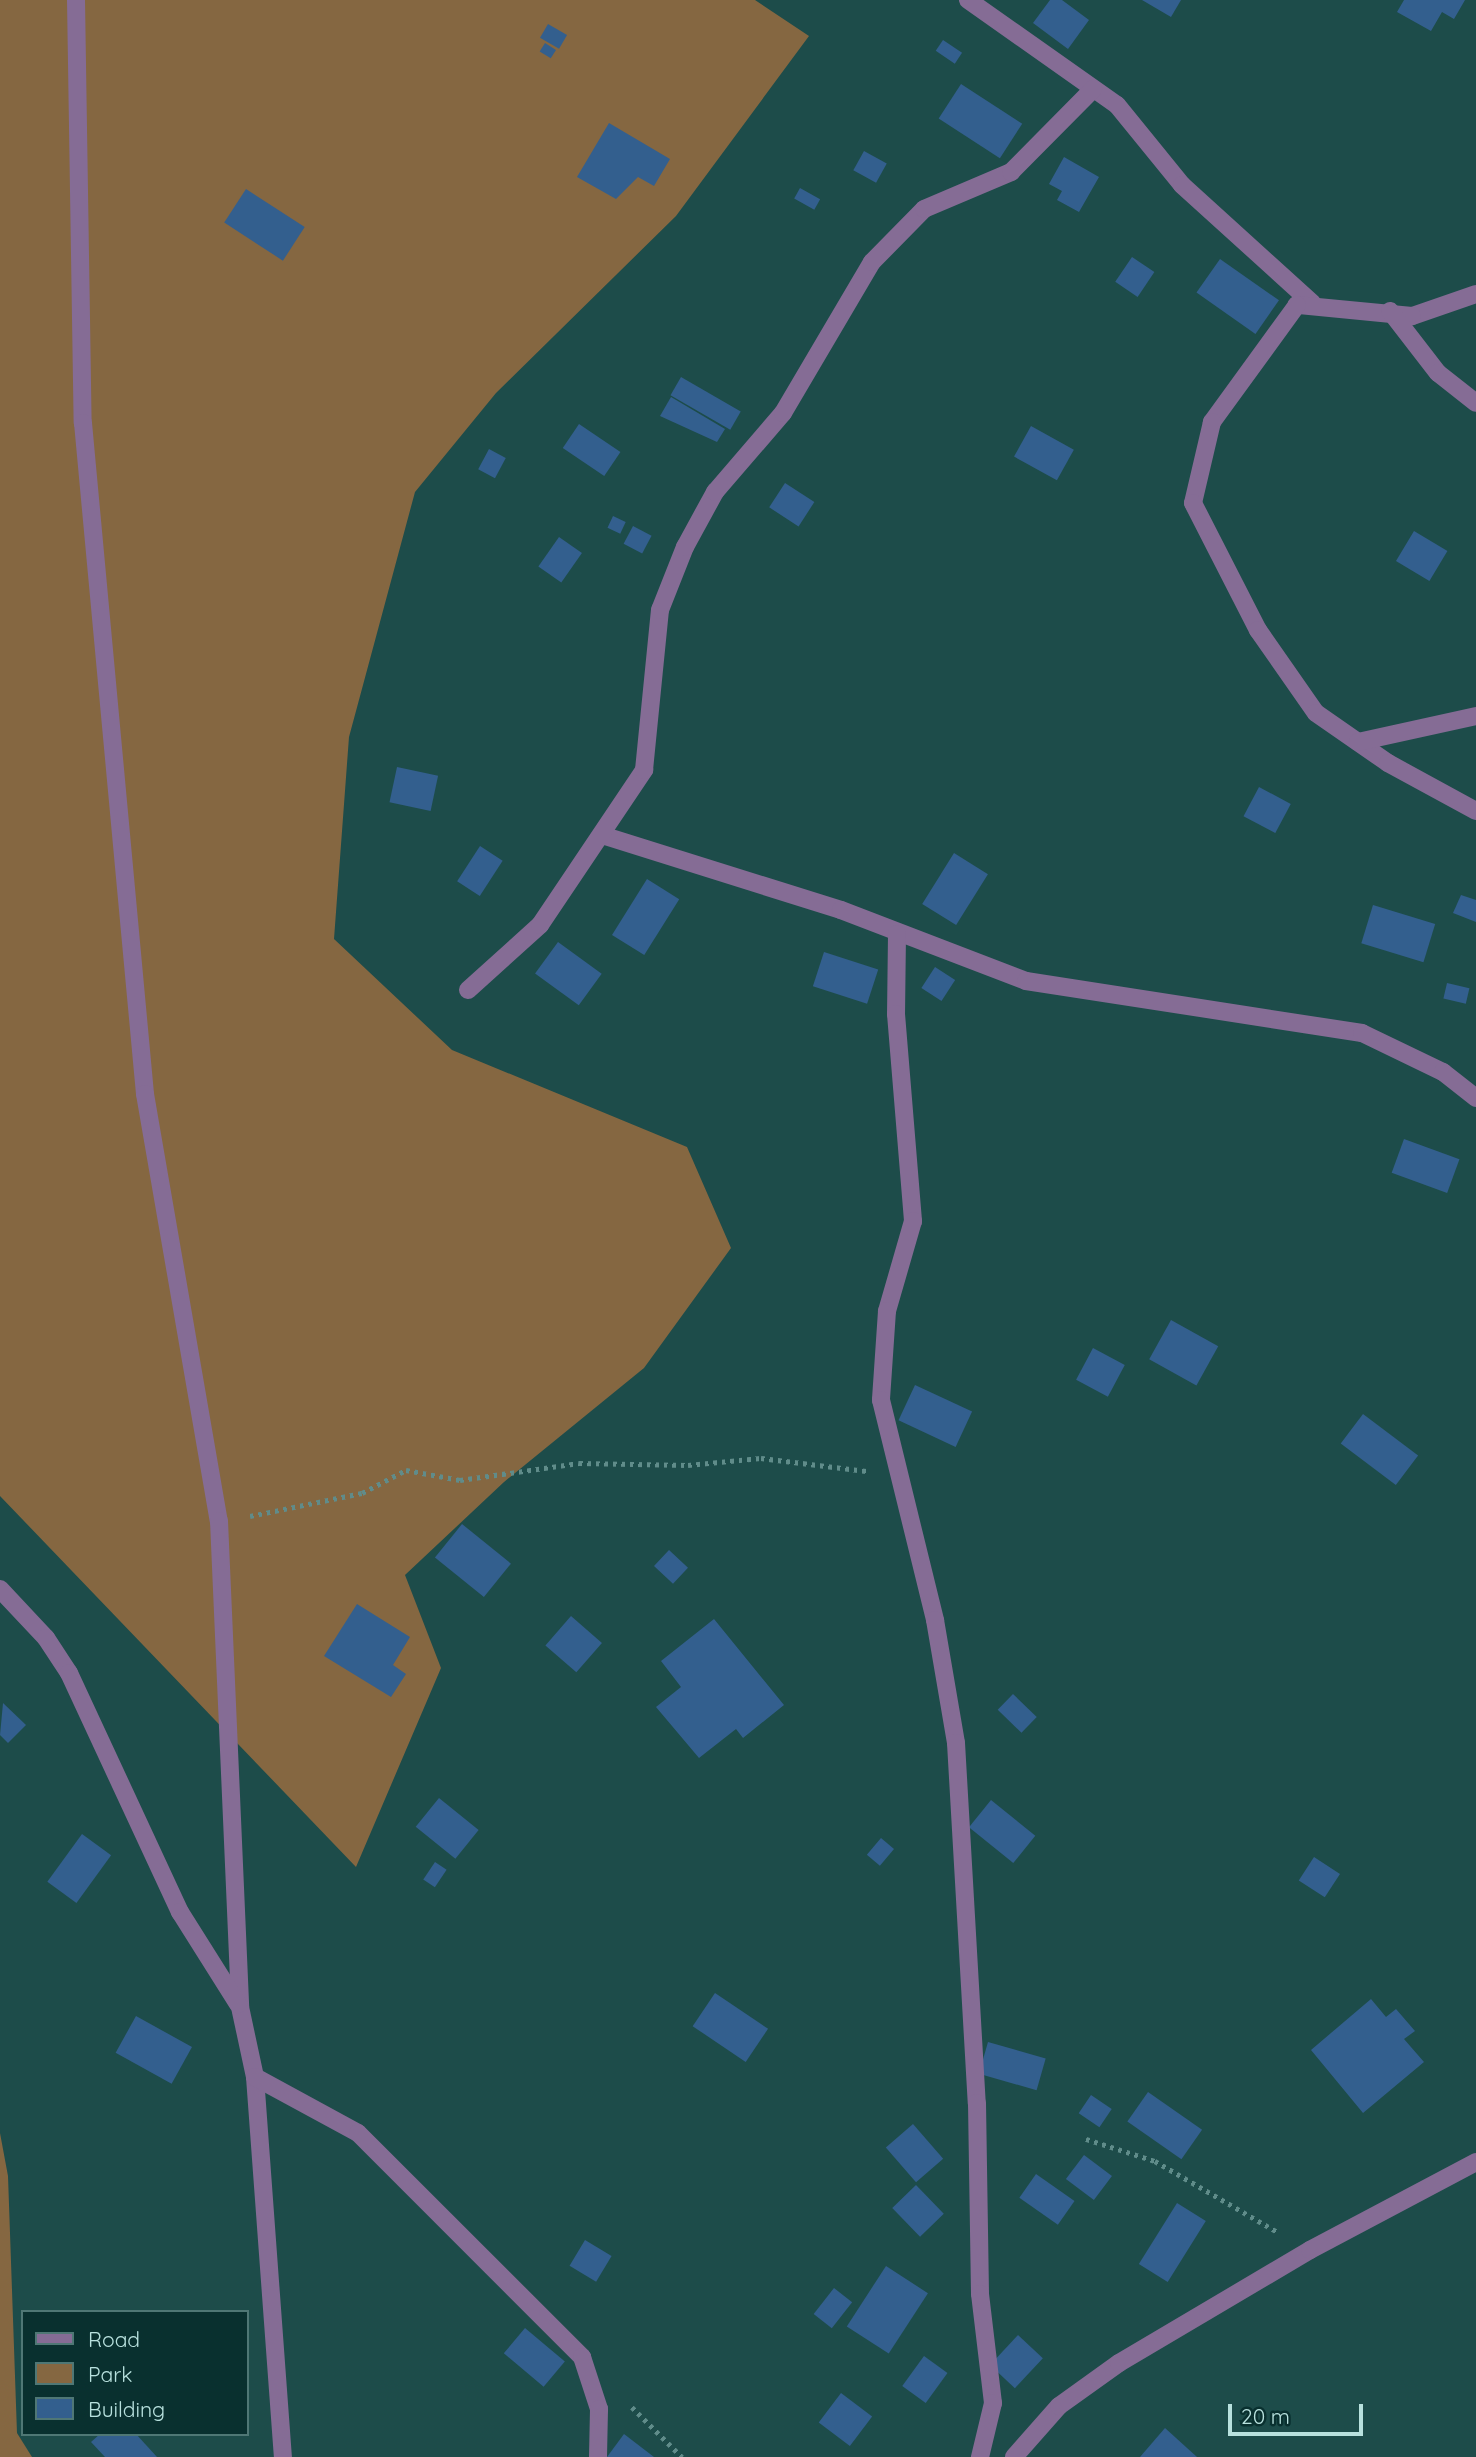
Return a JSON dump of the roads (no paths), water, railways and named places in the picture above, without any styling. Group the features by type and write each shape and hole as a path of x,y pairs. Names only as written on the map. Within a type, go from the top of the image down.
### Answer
{"street":[{"path":"76,0 83,423 137,1012 189,1373 219,1521 240,2007 255,2077 283,2457"},
{"path":"968,0 1117,105 1182,185 1312,303"},
{"path":"468,990 540,925 604,836 644,770 660,610 715,492 783,413 872,262 924,209 1011,172 1093,89"},
{"path":"1476,294 1412,316 1312,303 1297,305 1212,422 1193,503 1258,631 1316,713 1358,742 1476,811"},
{"path":"1390,312 1438,373 1476,403"},
{"path":"1358,742 1476,716"},
{"path":"604,836 897,934 1026,981 1362,1033 1443,1072 1476,1098"},
{"path":"897,934 896,1014 913,1221 887,1311 881,1399 902,1477 956,1743 978,2103 980,2294 993,2403 980,2457"},
{"path":"0,1589 46,1638 69,1673 180,1912 240,2007"},
{"path":"255,2077 358,2133 582,2357 599,2409 598,2457"},
{"path":"1014,2457 1059,2406 1119,2363 1310,2250 1476,2162"}]}
